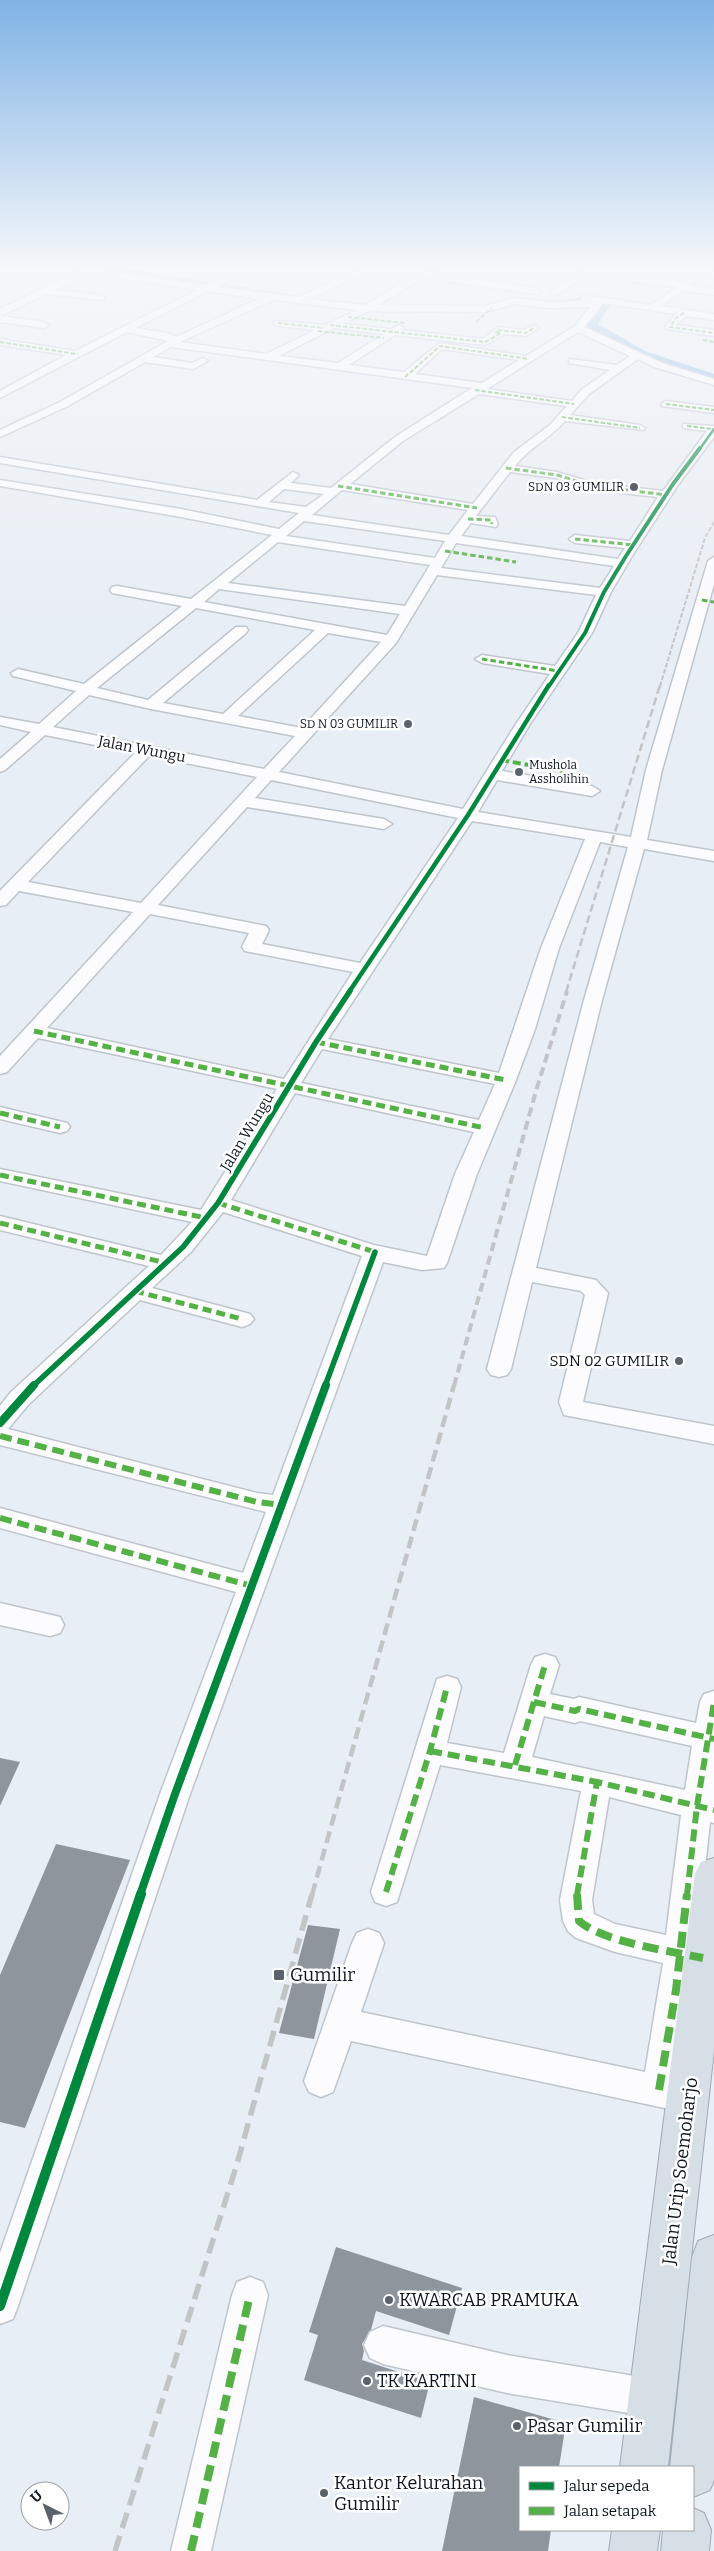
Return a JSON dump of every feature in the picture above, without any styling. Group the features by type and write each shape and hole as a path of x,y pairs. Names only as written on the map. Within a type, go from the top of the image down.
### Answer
{"highway":[{"name":"Jalan Urip Soemoharjo","path":"644,2466 653,2398 674,2094 699,1972 714,1874"},
{"path":"694,2466 714,2257"},
{"path":"633,2551 636,2531"},
{"path":"685,2551 687,2531"}],"street":[{"path":"0,395 20,384"},
{"path":"0,434 48,412 99,384"},
{"path":"452,384 570,403"},
{"path":"0,767 86,689 335,489 400,439 486,384"},
{"path":"0,1068 266,774 391,640 453,538 506,468 520,452 549,432 562,418 570,403 595,384"},
{"path":"666,404 714,410"},
{"path":"562,418 640,428"},
{"path":"686,426 714,429 622,563 604,592 584,633 492,774 468,815 714,856"},
{"path":"0,460 259,504 304,514 622,563"},
{"path":"506,468 563,476 593,486 667,495"},
{"path":"259,504 293,475"},
{"path":"0,483 181,513 278,535 604,592"},
{"path":"283,485 335,489 473,513 491,520 492,524"},
{"path":"575,539 634,545"},
{"path":"499,1369 593,1000 638,842 654,770 689,652 708,601 714,560"},
{"path":"440,562 516,562"},
{"path":"216,585 409,610"},
{"path":"117,590 391,640"},
{"path":"226,719 324,629"},
{"path":"151,705 241,630"},
{"path":"482,659 558,671"},
{"path":"18,673 151,705 304,733"},
{"name":"Jalan Wungu","path":"0,721 468,815 316,1042 212,1210 183,1247 20,1398 0,1423"},
{"path":"0,901 146,750"},
{"path":"501,760 563,771"},
{"path":"492,774 592,791"},
{"path":"242,801 384,824"},
{"path":"0,1175 212,1210 423,1265 436,1264 466,1174 506,1080 525,1029 550,948 595,835"},
{"path":"15,885 260,930 251,947 364,969"},
{"path":"34,1031 485,1128"},
{"path":"316,1042 506,1080"},
{"path":"0,1113 60,1127"},
{"path":"0,1223 166,1263"},
{"path":"0,2306 148,1872 375,1252"},
{"path":"522,1273 588,1286 597,1293 571,1402 573,1408 714,1435"},
{"path":"135,1291 242,1319"},
{"path":"0,1436 238,1497 282,1505"},
{"path":"0,1518 252,1586"},
{"path":"0,1614 50,1625"},
{"path":"515,1765 545,1665"},
{"path":"386,1892 430,1751 447,1687"},
{"path":"534,1702 576,1711 579,1709 711,1738"},
{"path":"597,1782 576,1900 579,1921 587,1928 699,1972 705,1808 714,1702"},
{"path":"430,1751 472,1761 515,1765 597,1782 705,1808"},
{"path":"321,2081 368,1943"},
{"path":"340,2023 674,2094"},
{"path":"191,2551 250,2295"},
{"path":"383,2345 507,2374 615,2390 653,2398"}],"building":[{"path":"0,1758 20,1762 0,1806"},
{"path":"56,1844 130,1860 25,2128 0,2122 0,1975"},
{"path":"308,1925 340,1929 314,2039 279,2033"},
{"name":"KWARCAB PRAMUKA","path":"336,2247 462,2288 449,2335 376,2311 371,2330 362,2344 364,2351 362,2360 430,2382 421,2418 304,2380 318,2335 309,2332"},
{"path":"474,2397 566,2423 559,2466 519,2466 519,2531 551,2531 548,2551 442,2551"}],"railway":[{"path":"660,686 705,538 714,522"},
{"path":"566,992 660,685"},
{"path":"454,1386 536,1091 567,991"},
{"path":"312,1895 454,1385"},
{"path":"115,2551 237,2164 312,1894"}],"marked path":[{"path":"475,390 574,404"},
{"path":"666,404 714,410"},
{"path":"562,417 640,428"},
{"path":"687,426 714,429"},
{"path":"506,468 557,475 593,486 667,495"},
{"path":"338,486 477,508"},
{"path":"468,519 491,520 492,524"},
{"path":"575,539 634,545"},
{"path":"445,551 516,562"},
{"path":"702,600 714,602"},
{"path":"482,659 558,671"},
{"path":"501,760 563,771"},
{"path":"34,1031 485,1128"},
{"path":"316,1042 506,1080"},
{"path":"0,1113 60,1127"},
{"path":"0,1175 37,1181 206,1218"},
{"path":"218,1203 375,1252"},
{"path":"0,1223 166,1263"},
{"path":"135,1291 242,1319"},
{"path":"0,1436 257,1502 281,1505"},
{"path":"0,1518 252,1586"},
{"path":"515,1765 545,1665"},
{"path":"386,1892 430,1751 447,1687"},
{"path":"534,1702 575,1711 579,1709 714,1739"},
{"path":"659,2090 676,1990 697,1806 714,1702"},
{"path":"430,1751 597,1782"},
{"path":"703,1958 615,1938 587,1928 579,1921 576,1900 597,1782 714,1810"},
{"path":"191,2551 250,2295"}],"cycle path":[{"path":"0,1423 20,1398 183,1247 218,1203 316,1042 468,815 523,724 585,633 604,592 626,556 673,484 714,429"},
{"path":"0,2306 175,1794 375,1252"}],"place":[{"name":"SDN 03 GUMILIR","path":"634,487"},
{"name":"SD N 03 GUMILIR","path":"408,724"},
{"name":"Mushola Assholihin","path":"519,772"},
{"name":"SDN 02 GUMILIR","path":"679,1361"},
{"name":"Gumilir","path":"279,1975"},
{"name":"KWARCAB PRAMUKA","path":"389,2300"},
{"name":"TK KARTINI","path":"367,2381"},
{"name":"Pasar Gumilir","path":"517,2426"},
{"name":"Kantor Kelurahan Gumilir","path":"324,2493"}]}
